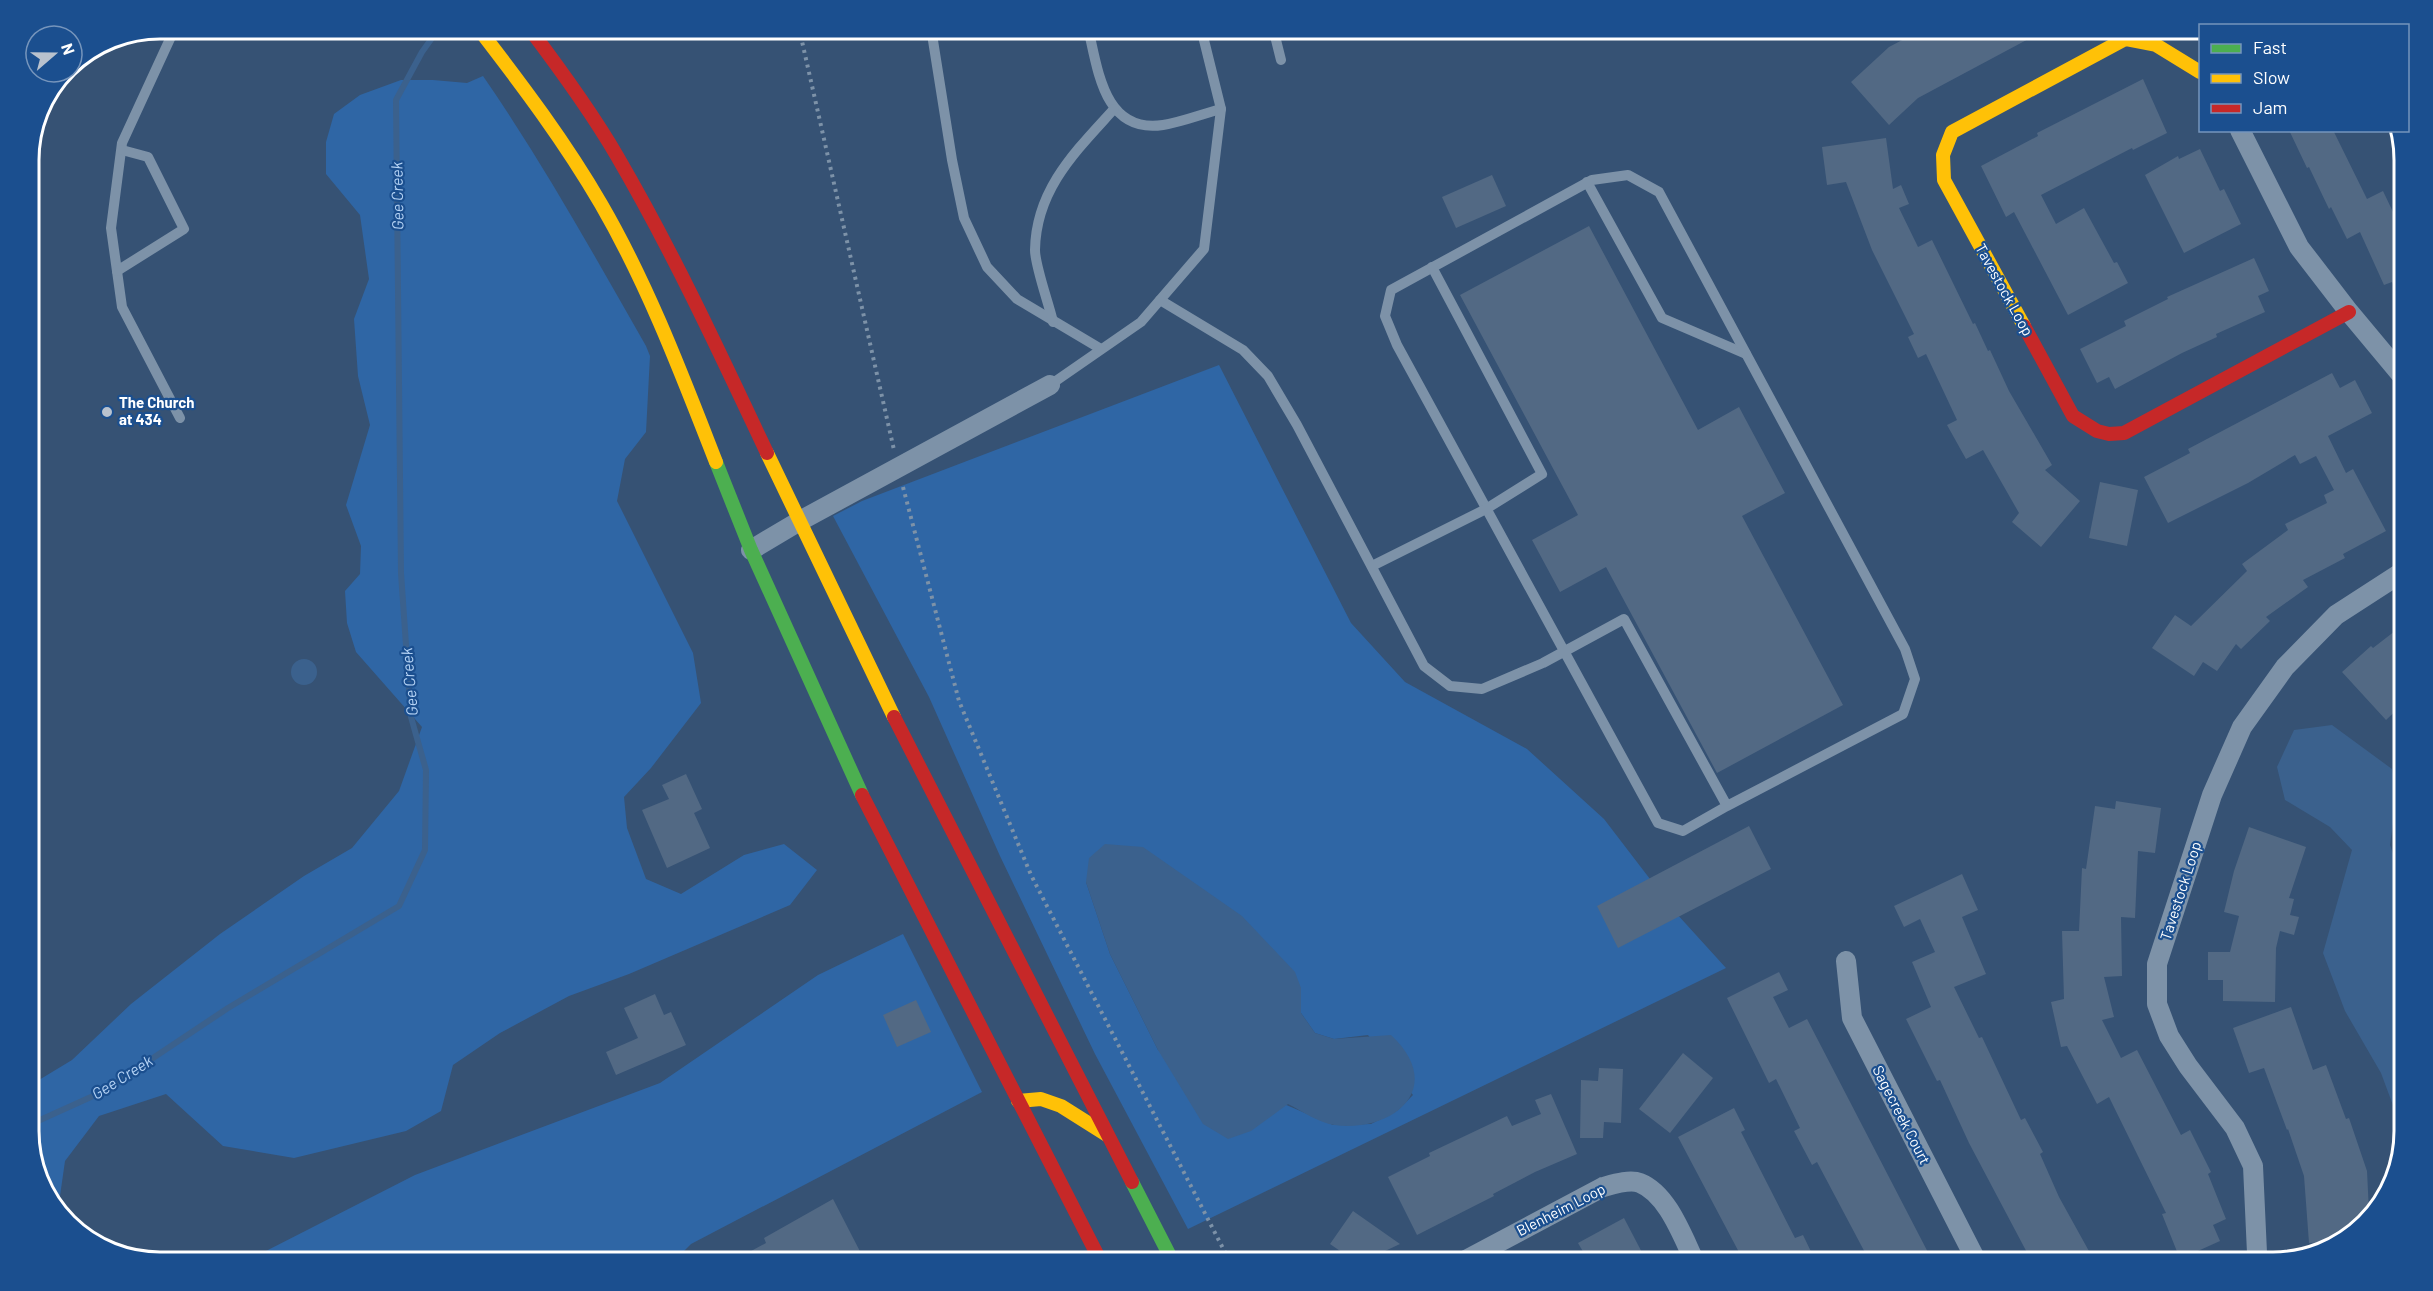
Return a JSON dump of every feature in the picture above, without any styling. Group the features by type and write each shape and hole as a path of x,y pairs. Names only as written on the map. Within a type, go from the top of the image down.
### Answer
{"main road":[{"path":"487,39 540,108 601,204 626,251 673,353 751,550 859,789 1095,1252"},
{"path":"537,39 572,87 640,194 666,242 798,522 940,809 1167,1252"},
{"name":"Tavestock Loop","path":"2199,70 2156,45 2125,39 1952,132 1943,155 1944,180 2073,416 2092,430 2108,435 2124,433 2349,312"},
{"path":"1018,1101 1041,1099 1061,1106 1108,1135"}],"street":[{"path":"2241,132 2299,247 2394,366"},
{"path":"751,550 798,522 1050,385"},
{"name":"Tavestock Loop","path":"2257,1252 2253,1166 2235,1128 2188,1066 2169,1036 2157,1005 2157,964 2212,795 2242,727 2285,668 2336,615 2394,577"},
{"name":"Sagecreek Court","path":"1846,961 1852,1018 1971,1252"},
{"name":"Blenheim Loop","path":"1482,1252 1603,1187 1622,1182 1640,1182 1664,1201 1690,1252"}],"lane":[{"path":"170,39 122,143 111,228 122,307 180,418"},
{"path":"933,39 952,160 964,218 987,267 1017,299 1101,350"},
{"path":"1091,39 1102,86 1114,109 1136,125 1162,125 1221,109"},
{"path":"1050,385 1141,322 1204,249 1221,109 1204,39"},
{"path":"1276,39 1281,60"},
{"path":"1053,322 1035,251 1042,202 1067,160 1114,109"},
{"path":"117,271 184,229 148,157 122,150"},
{"path":"1628,175 1659,192 1905,649 1915,679 1903,714 1683,831 1658,823 1397,345 1385,316 1391,290 1587,182 1628,175"},
{"path":"1587,182 1662,318 1746,354"},
{"path":"1372,566 1486,508 1542,474 1432,267"},
{"path":"1160,300 1243,350 1268,376 1297,425 1425,666 1450,686 1482,689 1563,652 1624,619 1727,806"}],"path":[{"path":"801,39 893,449"},
{"path":"903,489 960,701 1030,875 1224,1252"}],"shaded area":[{"path":"483,76 568,210 650,356 646,432 625,459 617,501 693,653 701,703 651,768 624,797 627,828 646,879 681,894 744,855 784,844 817,870 790,905 629,974 569,996 500,1033 453,1065 441,1111 406,1131 294,1158 223,1146 166,1094 99,1116 65,1161 60,1199 45,1170 41,1154 39,1080 72,1060 131,1004 220,934 304,876 352,848 399,791 422,727 356,652 347,623 345,591 360,574 361,546 346,505 370,425 358,376 354,319 369,279 360,215 326,174 326,142 334,114 360,95 401,80 467,83"},
{"path":"1219,365 1351,623 1405,682 1527,749 1604,819 1676,913 1726,968 1188,1229 1095,1054 1000,856 929,697 833,516 862,501","holes":["1086,882 1301,988 1301,1013 1315,1033 1334,1039 1368,1035 1413,1095 1398,1110 1371,1124 1333,1125 1158,1050 1110,954"]},
{"path":"304,659 313,663 317,672 313,681 304,685 295,681 291,672 295,663"},
{"path":"2332,725 2392,769 2394,816 2390,845 2394,856 2394,1108 2381,1073 2345,1011 2323,953 2352,850 2330,827 2285,800 2277,767 2294,730"},
{"path":"1105,844 1143,847 1242,916 1295,972 1301,988 1301,1013 1315,1033 1334,1039 1391,1035 1407,1054 1414,1072 1413,1088 1406,1102 1393,1114 1376,1122 1356,1126 1328,1124 1288,1104 1251,1131 1228,1139 1203,1124 1158,1050 1110,954 1086,882 1089,858"},
{"path":"903,934 982,1092 691,1244 683,1252 264,1252 415,1175 660,1083 818,975"}],"building":[{"path":"1904,39 2028,39 1918,98 1889,125 1851,82 1889,47"},
{"path":"2143,79 2167,133 2133,150 2132,148 2041,195 2056,224 2084,208 2114,263 2117,262 2128,283 2068,315 2014,212 2006,217 1981,166 2038,136 2037,133"},
{"path":"2290,132 2334,132 2367,199 2383,191 2394,214 2394,286 2392,282 2384,285 2360,232 2347,239 2331,207 2329,209 2309,167 2307,168"},
{"path":"1886,138 1893,189 1901,185 1909,204 1899,208 1918,247 1932,240 1973,324 1975,323 2009,391 2052,465 2045,470 2080,501 2041,547 2012,522 2019,513 1983,450 1966,459 1947,425 1957,420 1926,354 1918,358 1908,337 1914,334 1872,250 1846,182 1827,185 1822,147"},
{"path":"2200,149 2220,191 2224,189 2241,224 2184,253 2145,175 2178,156 2179,159"},
{"path":"1492,175 1506,206 1456,228 1442,197"},
{"path":"1589,226 1698,430 1739,407 1785,493 1742,516 1843,705 1717,773 1606,567 1560,592 1532,540 1578,515 1460,295"},
{"path":"2254,258 2269,291 2258,296 2265,312 2216,334 2217,337 2115,389 2109,377 2097,383 2080,349 2126,326 2124,321 2168,299 2167,297"},
{"path":"2332,373 2340,388 2355,380 2372,413 2328,436 2346,473 2353,469 2386,531 2343,554 2345,558 2303,580 2308,587 2266,617 2270,621 2241,649 2236,644 2217,671 2203,662 2194,676 2152,648 2175,615 2191,626 2247,571 2242,564 2288,530 2285,524 2327,503 2324,495 2334,490 2316,456 2300,464 2295,455 2248,483 2168,523 2144,477 2190,453 2188,449"},
{"path":"2100,482 2138,490 2127,546 2089,538"},
{"path":"2394,632 2394,712 2386,720 2342,672 2371,646 2373,648"},
{"path":"686,774 702,809 694,813 710,848 667,868 642,810 669,799 662,785"},
{"path":"2116,801 2161,808 2155,853 2138,851 2135,918 2121,917 2122,976 2104,977 2114,1017 2102,1020 2121,1058 2137,1050 2181,1135 2190,1130 2211,1172 2208,1174 2226,1219 2213,1225 2220,1241 2196,1252 2177,1252 2162,1214 2166,1213 2109,1097 2097,1104 2067,1046 2061,1047 2051,1002 2064,999 2062,931 2079,931 2082,868 2086,869 2095,806 2115,809"},
{"path":"1749,826 1771,869 1618,948 1597,906"},
{"path":"2249,827 2306,847 2289,898 2294,899 2290,915 2299,917 2294,935 2280,931 2276,948 2275,1002 2223,1001 2223,980 2208,980 2208,952 2230,952 2239,916 2224,912 2234,871"},
{"path":"1962,874 1978,910 1962,917 1986,974 1954,987 1979,1038 1982,1037 2021,1120 2025,1118 2043,1152 2040,1154 2059,1197 2089,1252 2027,1252 1969,1143 1940,1080 1937,1081 1906,1019 1931,1007 1912,962 1935,952 1920,919 1904,927 1894,906"},
{"path":"1779,972 1788,990 1773,997 1789,1028 1807,1019 1928,1252 1865,1252 1817,1162 1812,1165 1794,1131 1800,1128 1776,1079 1769,1083 1727,998"},
{"path":"655,994 664,1015 671,1012 686,1045 616,1075 606,1052 638,1038 624,1008"},
{"path":"916,1000 931,1032 897,1047 883,1015"},
{"path":"2291,1007 2313,1070 2326,1065 2346,1119 2349,1118 2367,1171 2369,1205 2347,1227 2320,1242 2309,1243 2304,1176 2264,1068 2249,1073 2233,1028"},
{"path":"1683,1053 1713,1078 1670,1133 1639,1109"},
{"path":"1599,1068 1623,1069 1621,1123 1604,1122 1603,1138 1580,1138 1581,1080 1598,1081"},
{"path":"1551,1094 1577,1154 1535,1172 1493,1194 1494,1196 1417,1235 1388,1177 1430,1156 1429,1153 1507,1116 1512,1126 1541,1114 1535,1100"},
{"path":"1734,1108 1745,1130 1741,1132 1795,1238 1803,1235 1811,1252 1739,1252 1678,1137"},
{"path":"833,1199 860,1252 749,1252 766,1243 764,1238"},
{"path":"1353,1211 1400,1244 1386,1252 1342,1252 1330,1244"},
{"path":"1624,1218 1642,1252 1583,1252 1578,1243"}],"waterway":[{"name":"Gee Creek","path":"39,1120 102,1092 228,1008 399,906 425,850 426,770 411,717 401,573 396,100 431,39"}],"traffic: fast":[{"path":"716,462 751,550 862,795"},
{"path":"1132,1182 1168,1252"}],"traffic: slow":[{"path":"486,39 558,136 618,235 663,331 716,462"},
{"path":"2024,326 1944,180 1943,155 1952,132 2125,39"},
{"path":"2125,39 2156,45 2199,71"},
{"path":"767,453 894,717"},
{"path":"1018,1101 1041,1099 1061,1106 1107,1135"}],"traffic: jam":[{"path":"537,39 586,107 638,192 695,303 767,453"},
{"path":"2024,326 2073,416 2097,431 2109,434 2124,433 2349,312"},
{"path":"894,717 1132,1182"},
{"path":"862,795 1096,1252"}],"place":[{"name":"The Church at 434","path":"107,412"}]}
